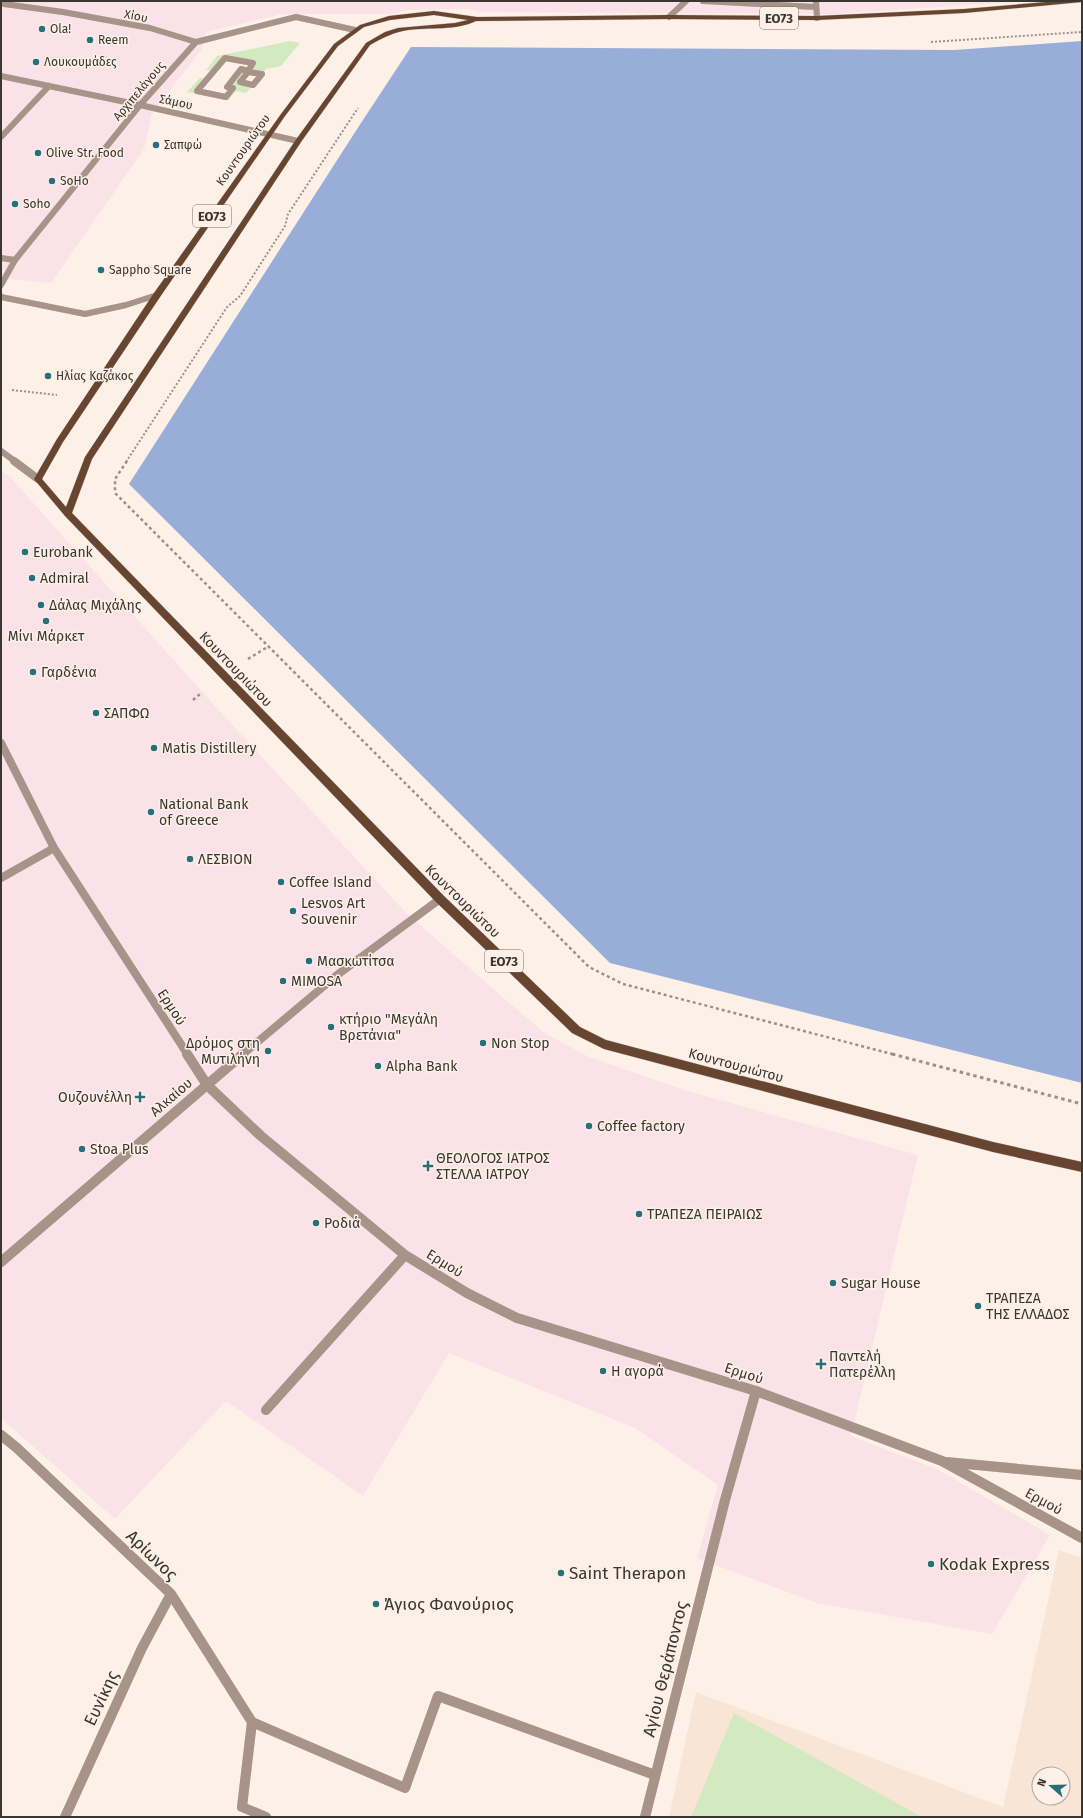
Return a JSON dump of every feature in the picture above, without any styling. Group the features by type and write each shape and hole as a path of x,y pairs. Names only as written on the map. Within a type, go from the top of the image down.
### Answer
{"main road":[{"name":"Κουντουριώτου","path":"1080,1 964,11 817,18 669,17 477,19 434,13 383,20 362,26 336,45 269,135 157,295 60,441 38,479 68,514 440,899 576,1030 604,1044 993,1147 1082,1167"},
{"name":"Κουντουριώτου","path":"68,514 88,459 298,141 364,48 375,38 387,32 407,27 454,25 477,19"}],"street":[{"path":"669,17 686,1"},
{"path":"703,1 816,7"},
{"path":"816,1 817,18"},
{"name":"Χίου","path":"3,4 63,12 150,28 196,42"},
{"path":"196,42 296,17 355,30"},
{"name":"Αρχιπελάγους","path":"1,285 15,260 140,105 196,42"},
{"path":"225,58 253,63 248,71 241,69 227,87 233,88 226,97 198,92 202,86 225,58"},
{"name":"Σάμου","path":"1,76 140,105 298,141"},
{"path":"1,137 49,86"},
{"path":"1,258 15,260"},
{"path":"1,297 85,314 126,305 157,295"},
{"path":"1,451 38,479"},
{"name":"Ερμού","path":"1,743 54,848 206,1085 261,1136 405,1255 467,1293 517,1318 756,1391 942,1461 1082,1538"},
{"path":"1,878 54,848"},
{"name":"Αλκαίου","path":"1,1262 206,1085 337,976 440,899"},
{"path":"266,1410 405,1255"},
{"name":"Αγίου Θεράποντος","path":"645,1817 725,1500 756,1391"},
{"name":"Αρίωνος","path":"1,1435 17,1448 171,1594 252,1722"},
{"path":"942,1461 1082,1475"},
{"name":"Ευνίκης","path":"65,1817 142,1648 171,1594"},
{"path":"266,1817 242,1807 252,1722 405,1788 438,1696 655,1775"}],"path":[{"path":"925,42 949,42 1082,32"},
{"path":"362,103 288,214 285,226 240,296 227,307 115,480 115,493 132,513 269,646 589,967 623,984 1082,1104"},
{"path":"12,390 42,394"}],"shaded area":[{"path":"1,1 1029,1 834,14 479,12 469,9 409,10 391,14 282,14 206,32 202,49 152,113 144,149 51,283 1,278"},
{"path":"1,470 11,478 213,704 406,913 543,1032 587,1056 684,1090 918,1155 851,1436 939,1470 1050,1535 992,1634 817,1603 697,1558 718,1485 635,1428 449,1353 363,1496 226,1401 115,1519 1,1418"},
{"path":"1059,1550 1082,1558 1082,1817 669,1817 696,1692 1003,1807"}],"green space":[{"path":"290,41 300,43 281,66 266,69 262,74 248,72 240,82 253,85 246,93 236,91 228,100 187,92 200,78 208,79 197,91 226,98 233,88 227,87 241,69 248,71 254,63 225,58 214,71 206,70 217,56"},
{"path":"734,1713 922,1817 691,1817"}],"water":[{"path":"1082,41 1082,1083 610,963 129,484 411,47 954,50"}],"place":[{"name":"Ola!","path":"42,29"},
{"name":"Reem","path":"90,40"},
{"name":"Λουκουμάδες","path":"36,62"},
{"name":"Σαπφώ","path":"156,145"},
{"name":"Olive Str. Food","path":"38,153"},
{"name":"SoΗo","path":"52,181"},
{"name":"Soho","path":"15,204"},
{"name":"Sappho Square","path":"101,270"},
{"name":"Ηλίας Καζάκος","path":"48,376"},
{"name":"Eurobank","path":"25,552"},
{"name":"Admiral","path":"32,578"},
{"name":"Δάλας Μιχάλης","path":"41,605"},
{"name":"Μίνι Μάρκετ","path":"46,621"},
{"name":"Γαρδένια","path":"33,672"},
{"name":"ΣΑΠΦΩ","path":"96,713"},
{"name":"Matis Distillery","path":"154,748"},
{"name":"National Bank of Greece","path":"151,812"},
{"name":"ΛΕΣΒΙΟΝ","path":"190,859"},
{"name":"Coffee Island","path":"281,882"},
{"name":"Lesvos Art Souvenir","path":"293,911"},
{"name":"Μασκωτίτσα","path":"309,961"},
{"name":"MIMOSA","path":"283,981"},
{"name":"κτήριο \"Μεγάλη Βρετάνια\"","path":"331,1027"},
{"name":"Non Stop","path":"483,1043"},
{"name":"Δρόμος στη Μυτιλήνη","path":"268,1051"},
{"name":"Alpha Bank","path":"378,1066"},
{"name":"Ουζουνέλλη","path":"140,1097"},
{"name":"Coffee factory","path":"589,1126"},
{"name":"Stoa Plus","path":"82,1149"},
{"name":"ΘΕΟΛΟΓΟΣ ΙΑΤΡΟΣ ΣΤΕΛΛΑ ΙΑΤΡΟΥ","path":"428,1166"},
{"name":"ΤΡΑΠΕΖΑ ΠΕΙΡΑΙΩΣ","path":"639,1214"},
{"name":"Ροδιά","path":"316,1223"},
{"name":"Sugar House","path":"833,1283"},
{"name":"ΤΡΑΠΕΖΑ ΤΗΣ ΕΛΛΑΔΟΣ","path":"978,1306"},
{"name":"Παντελή Πατερέλλη","path":"821,1364"},
{"name":"Η αγορά","path":"603,1371"},
{"name":"Kodak Express","path":"931,1564"},
{"name":"Saint Therapon","path":"561,1573"},
{"name":"Άγιος Φανούριος","path":"376,1604"}]}
